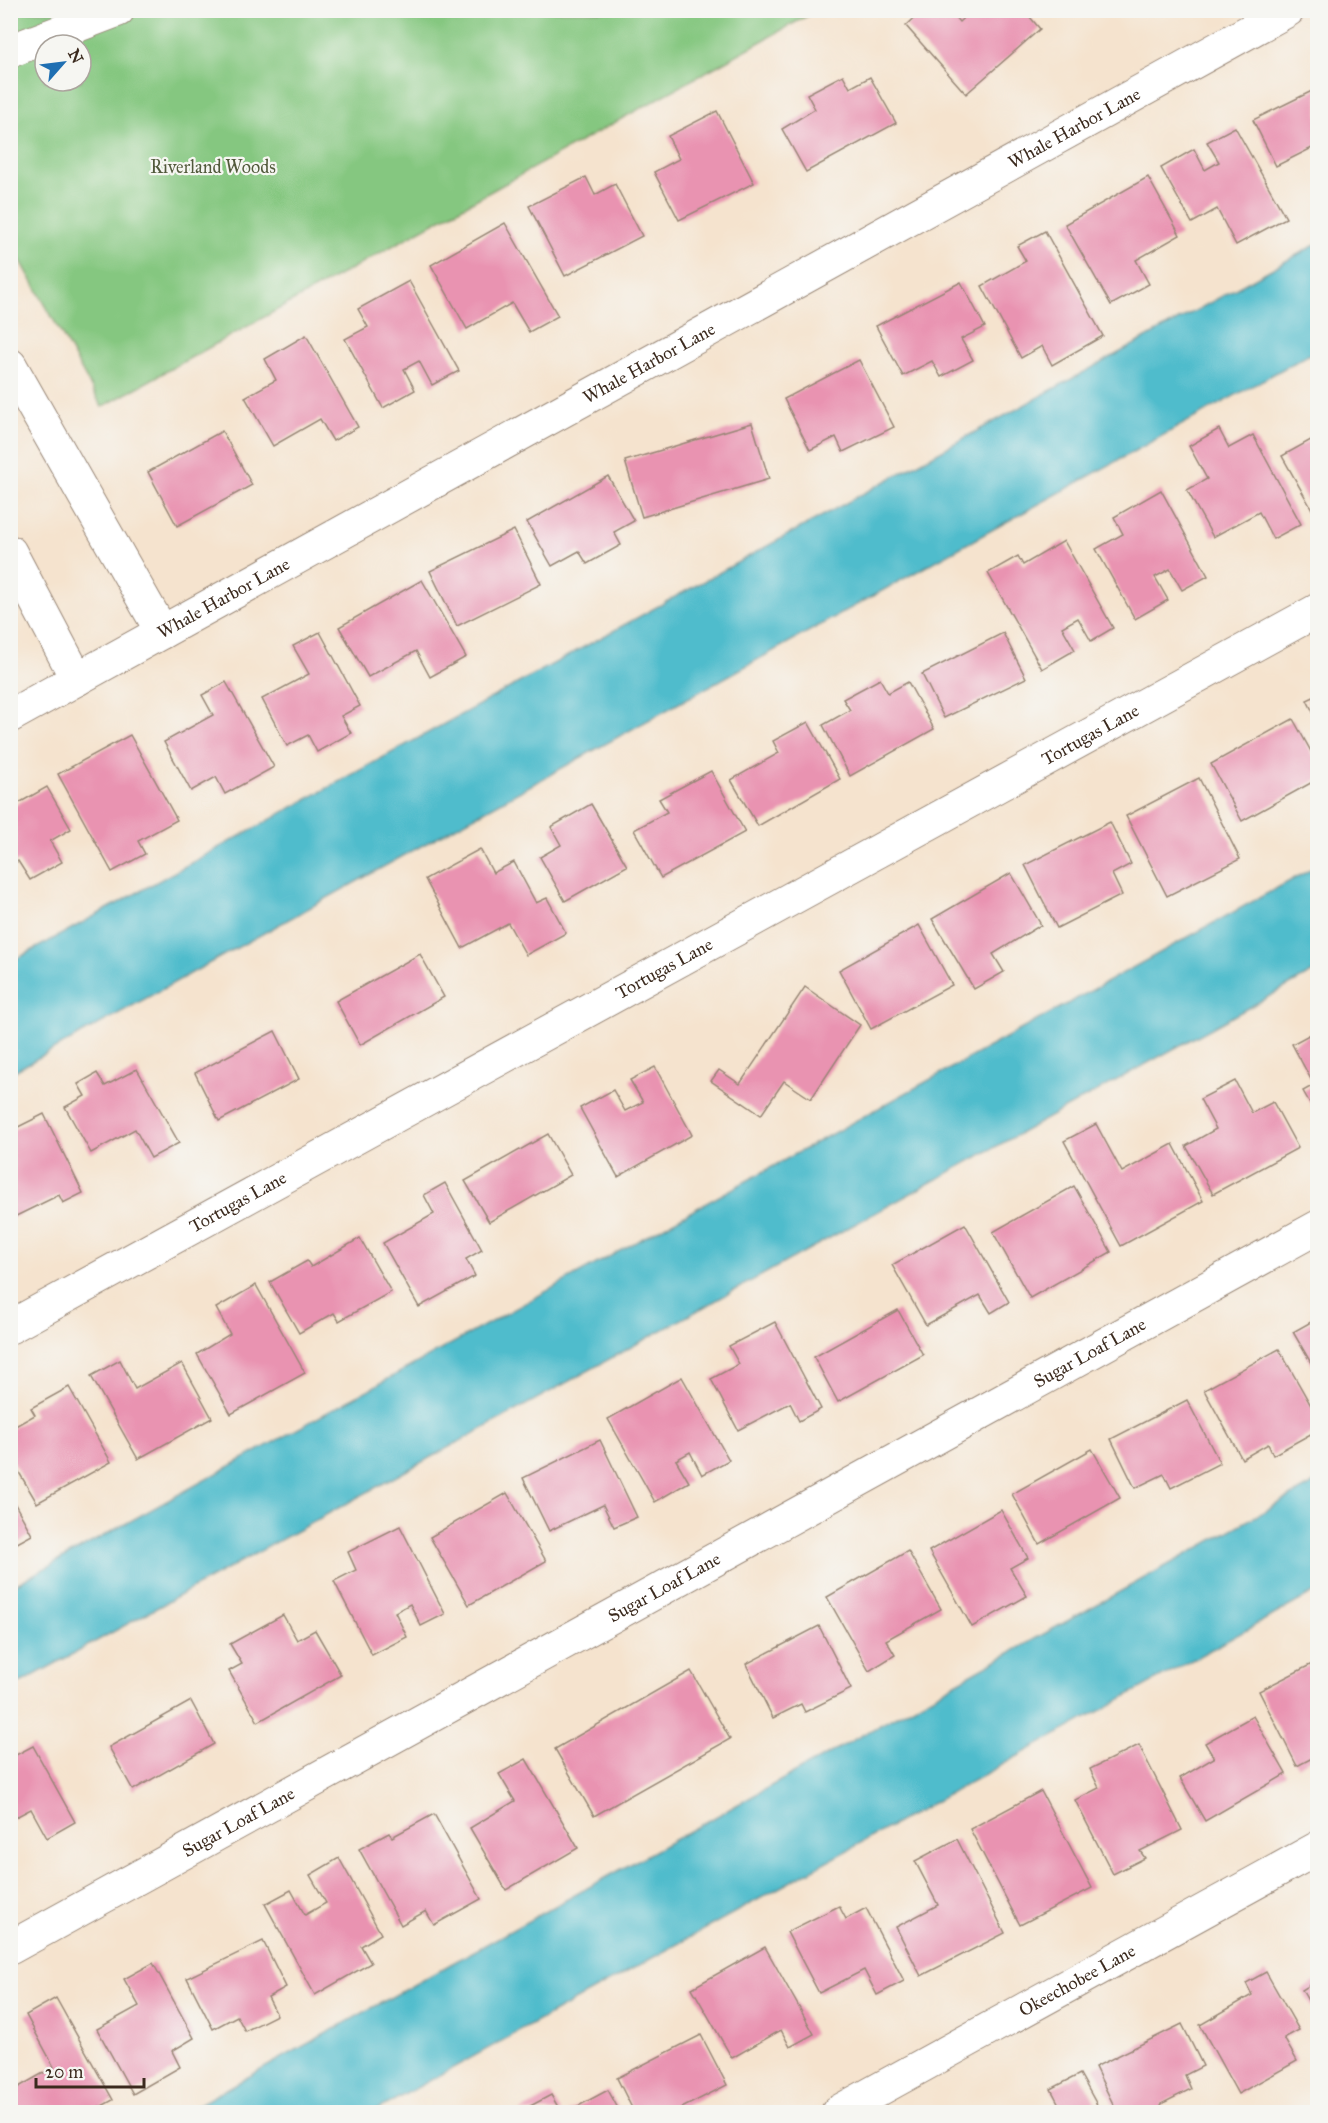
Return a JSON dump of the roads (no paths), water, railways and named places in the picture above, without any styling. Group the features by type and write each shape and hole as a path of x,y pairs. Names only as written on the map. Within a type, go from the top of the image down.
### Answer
{"street":[{"path":"10,51 118,10"},
{"name":"Whale Harbor Lane","path":"10,716 1288,10"},
{"path":"10,365 162,632"},
{"path":"10,552 76,679"},
{"name":"Tortugas Lane","path":"10,1327 1317,610"},
{"name":"Sugar Loaf Lane","path":"10,1948 1317,1227"},
{"name":"Okeechobee Lane","path":"838,2112 1317,1848"}],"water":[{"path":"1317,244 1317,350 11,1073 11,962"},
{"path":"1317,866 1317,970 11,1688 11,1587"},
{"path":"1317,1482 1317,1591 373,2112 185,2112"}],"park label":[{"name":"Riverland Woods","path":"213,167"}]}
